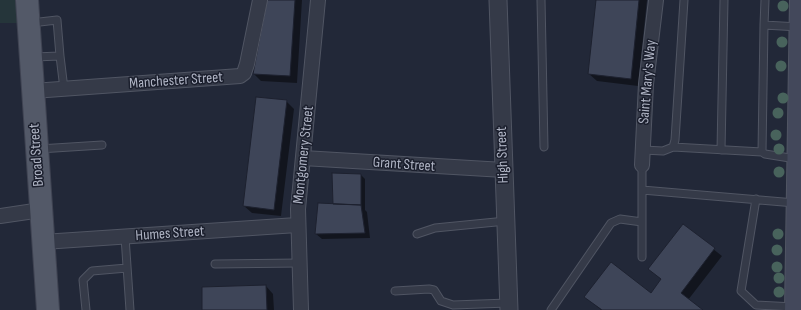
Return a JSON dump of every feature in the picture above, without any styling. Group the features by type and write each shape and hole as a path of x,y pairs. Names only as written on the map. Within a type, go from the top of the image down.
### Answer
{"main road":[{"name":"Broad Street","path":"28,0 48,310"},
{"path":"795,309 800,0"}],"street":[{"name":"Manchester Street","path":"33,91 240,76 244,73 247,64 260,0"},
{"name":"Montgomery Street","path":"301,310 297,225 318,0"},
{"name":"High Street","path":"498,0 508,306"},
{"name":"Saint Mary's Way","path":"642,165 646,84 656,0"},
{"name":"Grant Street","path":"304,158 504,170"},
{"path":"0,216 41,210"},
{"name":"Humes Street","path":"43,242 297,225"}],"lane":[{"path":"541,0 544,147"},
{"path":"673,147 675,140 684,0"},
{"path":"721,150 724,0"},
{"path":"762,152 765,0"},
{"path":"29,23 57,20 64,89"},
{"path":"764,25 799,27"},
{"path":"31,57 60,56"},
{"path":"37,149 102,145"},
{"path":"643,150 663,150 673,147 762,152 765,154 797,160"},
{"path":"642,165 642,257"},
{"path":"642,190 797,203"},
{"path":"756,199 741,291 756,307 795,309"},
{"path":"551,310 611,223 620,220 642,222"},
{"path":"417,234 435,228 506,221"},
{"path":"125,237 130,310"},
{"path":"215,264 299,263"},
{"path":"86,310 84,280 92,272 127,268"},
{"path":"395,291 429,289 434,290 441,301 453,305 508,306"}],"shaded area":[{"path":"0,0 27,0 28,23 0,23"}],"building":[{"path":"267,0 295,0 290,76 253,74"},
{"path":"596,0 639,0 631,79 588,74"},
{"path":"256,97 287,100 274,210 243,206"},
{"path":"332,173 361,174 361,205 333,204"},
{"path":"318,203 361,205 365,233 315,234"},
{"path":"683,224 715,248 681,293 703,310 602,310 584,297 611,262 651,293 661,279 648,269"},
{"path":"266,285 267,310 202,310 202,287"}]}
